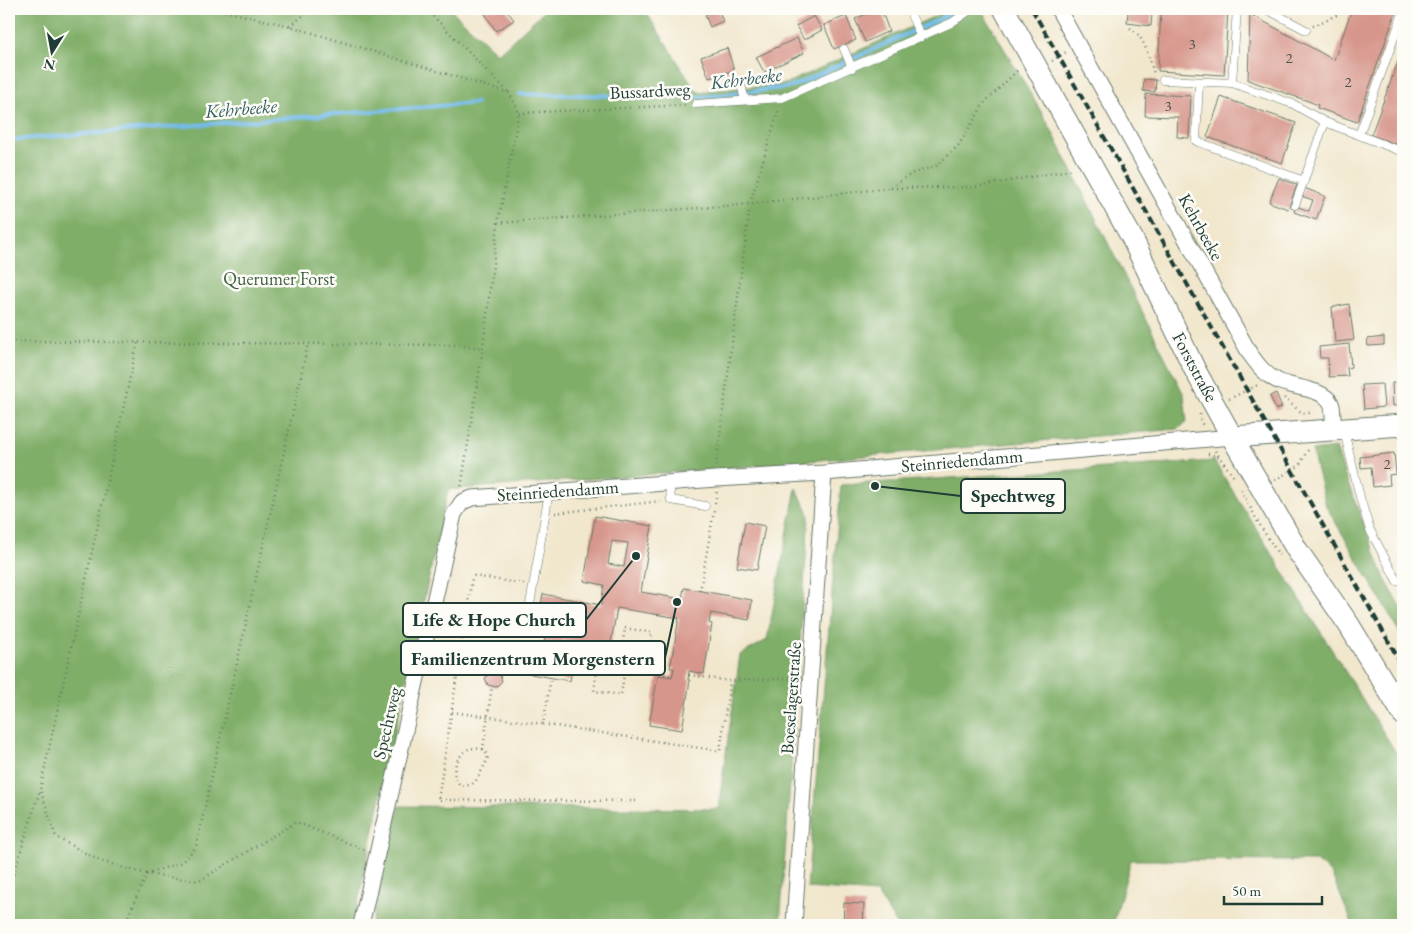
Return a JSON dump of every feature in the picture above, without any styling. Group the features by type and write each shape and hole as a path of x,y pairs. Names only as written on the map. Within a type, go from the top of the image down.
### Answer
{"main road":[{"name":"Forststraße","path":"1004,9 1132,238 1172,322 1232,437 1251,488 1350,625 1403,714"},
{"name":"Steinriedendamm","path":"1232,437 1336,424 1403,425"}],"street":[{"name":"Kehrbeeke","path":"1058,9 1256,362 1269,376 1277,381 1323,395 1331,403 1336,424"},
{"name":"Steinriedendamm","path":"462,502 472,498 669,482 824,473 1232,437"},
{"name":"Boeselagerstraße","path":"794,925 824,473"},
{"name":"Spechtweg","path":"361,925 454,514 462,502"}],"lane":[{"name":"Bussardweg","path":"696,104 782,98 951,23 972,9"},
{"path":"1232,83 1237,9"},
{"path":"1266,9 1306,30"},
{"path":"1359,136 1403,13"},
{"path":"912,17 921,36"},
{"path":"844,49 852,68"},
{"path":"1163,80 1232,83 1293,104 1325,122 1403,152"},
{"path":"740,81 745,100"},
{"path":"1199,82 1196,141 1304,181"},
{"path":"1295,206 1325,122"},
{"path":"1336,424 1370,530 1397,581"},
{"path":"669,482 671,500 704,506"},
{"path":"525,634 549,492"}],"path":[{"path":"215,9 290,26 509,93"},
{"path":"290,26 312,9"},
{"path":"426,9 509,93 519,113 498,223 483,348 461,485 462,502"},
{"path":"1306,30 1348,10"},
{"path":"1130,28 1135,30 1141,38 1155,76 1163,80"},
{"path":"889,188 913,173 936,166 958,146 985,102 1017,71 1038,68 1078,44"},
{"path":"700,591 717,492 716,469 750,204 782,98"},
{"name":"Bussardweg","path":"519,113 696,104"},
{"path":"498,223 750,204 889,188 976,188 1075,169 1090,162"},
{"path":"9,341 455,345 483,348"},
{"path":"9,889 40,790 138,341"},
{"path":"124,925 147,874 182,862 196,847 308,344"},
{"path":"1215,405 1263,382"},
{"path":"1283,397 1302,413 1336,424"},
{"path":"1251,488 1299,466 1306,453 1312,447"},
{"path":"1219,457 1237,482"},
{"path":"545,514 671,500"},
{"path":"533,586 474,576 472,578 438,800 638,801"},
{"path":"625,628 652,633 648,660 634,658 621,655 625,628"},
{"path":"632,669 634,658"},
{"path":"626,668 621,696 594,691 598,663 672,676"},
{"path":"689,675 730,681 811,677"},
{"path":"543,724 551,678"},
{"path":"451,712 720,751 730,681"},
{"path":"483,749 470,748 459,757 454,772 456,781 460,784 469,786 478,780 487,761 488,756 483,749 492,686"},
{"path":"40,790 56,837 100,861 147,874 199,881 296,822 376,854"}],"green space":[{"name":"Querumer Forst","path":"9,9 450,9 498,54 546,9 644,9 697,92 785,84 951,9 981,9 1051,129 1184,395 1187,422 1178,429 448,490 353,925 9,925"},
{"path":"1336,448 1385,579 1403,611 1403,638 1326,506 1312,451"},
{"path":"1214,461 1403,764 1403,925 1353,925 1331,873 1316,861 1131,860 1113,925 897,925 877,893 807,888 841,485"},
{"path":"796,488 809,514 780,925 371,925 399,806 718,809 740,655 767,640"}],"building":[{"path":"482,9 506,9 514,20 496,31"},
{"path":"718,9 723,21 710,27 705,15"},
{"path":"881,9 889,31 865,42 855,19"},
{"path":"1161,9 1228,9 1224,75 1158,71"},
{"path":"1352,9 1397,9 1357,122 1317,108 1318,105 1308,101 1248,80 1250,14 1334,60"},
{"path":"1128,11 1152,14 1151,26 1127,23"},
{"path":"814,16 822,30 804,40 796,26"},
{"path":"846,16 856,40 834,49 824,25"},
{"path":"797,38 804,53 764,72 756,57"},
{"path":"727,48 734,70 709,78 701,57"},
{"path":"1403,48 1403,147 1371,135"},
{"path":"1144,79 1156,80 1155,92 1143,91"},
{"path":"1146,94 1191,96 1189,138 1177,137 1178,117 1145,116"},
{"path":"1221,97 1296,123 1282,163 1207,137"},
{"path":"1279,178 1297,185 1288,209 1269,202"},
{"path":"1304,188 1325,196 1316,220 1294,212 1296,206 1309,211 1313,200 1301,196"},
{"path":"1349,304 1354,340 1335,342 1332,307"},
{"path":"1384,337 1384,345 1368,346 1367,339"},
{"path":"1349,344 1351,367 1347,368 1348,376 1329,377 1328,358 1320,358 1319,347"},
{"path":"1403,382 1403,405 1393,406 1392,383"},
{"path":"1382,384 1384,407 1364,409 1362,385"},
{"path":"1276,393 1282,407 1276,410 1270,396"},
{"path":"1394,453 1396,474 1389,475 1390,485 1373,487 1371,467 1361,468 1360,457"},
{"path":"595,516 652,526 641,592 682,599 684,588 752,600 749,620 711,613 709,623 712,624 704,674 689,671 688,680 690,680 682,730 649,725 658,675 672,677 674,668 670,668 679,618 617,608 610,649 562,641 560,653 574,657 570,681 531,674 537,650 543,651 545,637 535,636 543,594 601,605 604,585 584,581","holes":["612,541 628,543 624,567 608,564"]},
{"path":"745,522 765,526 757,570 737,567"},
{"path":"491,672 499,673 502,681 496,687 488,685 485,678"},
{"path":"844,903 864,904 863,925 843,925"}],"waterway":[{"name":"Kehrbeeke","path":"520,94 701,97 791,87 958,9"},
{"name":"Kehrbeeke","path":"9,140 476,103"}],"railway":[{"path":"1032,9 1403,667"}],"place":[{"name":"Spechtweg","path":"875,486"},
{"name":"Life & Hope Church","path":"636,556"},
{"name":"Familienzentrum Morgenstern","path":"677,602"}]}
